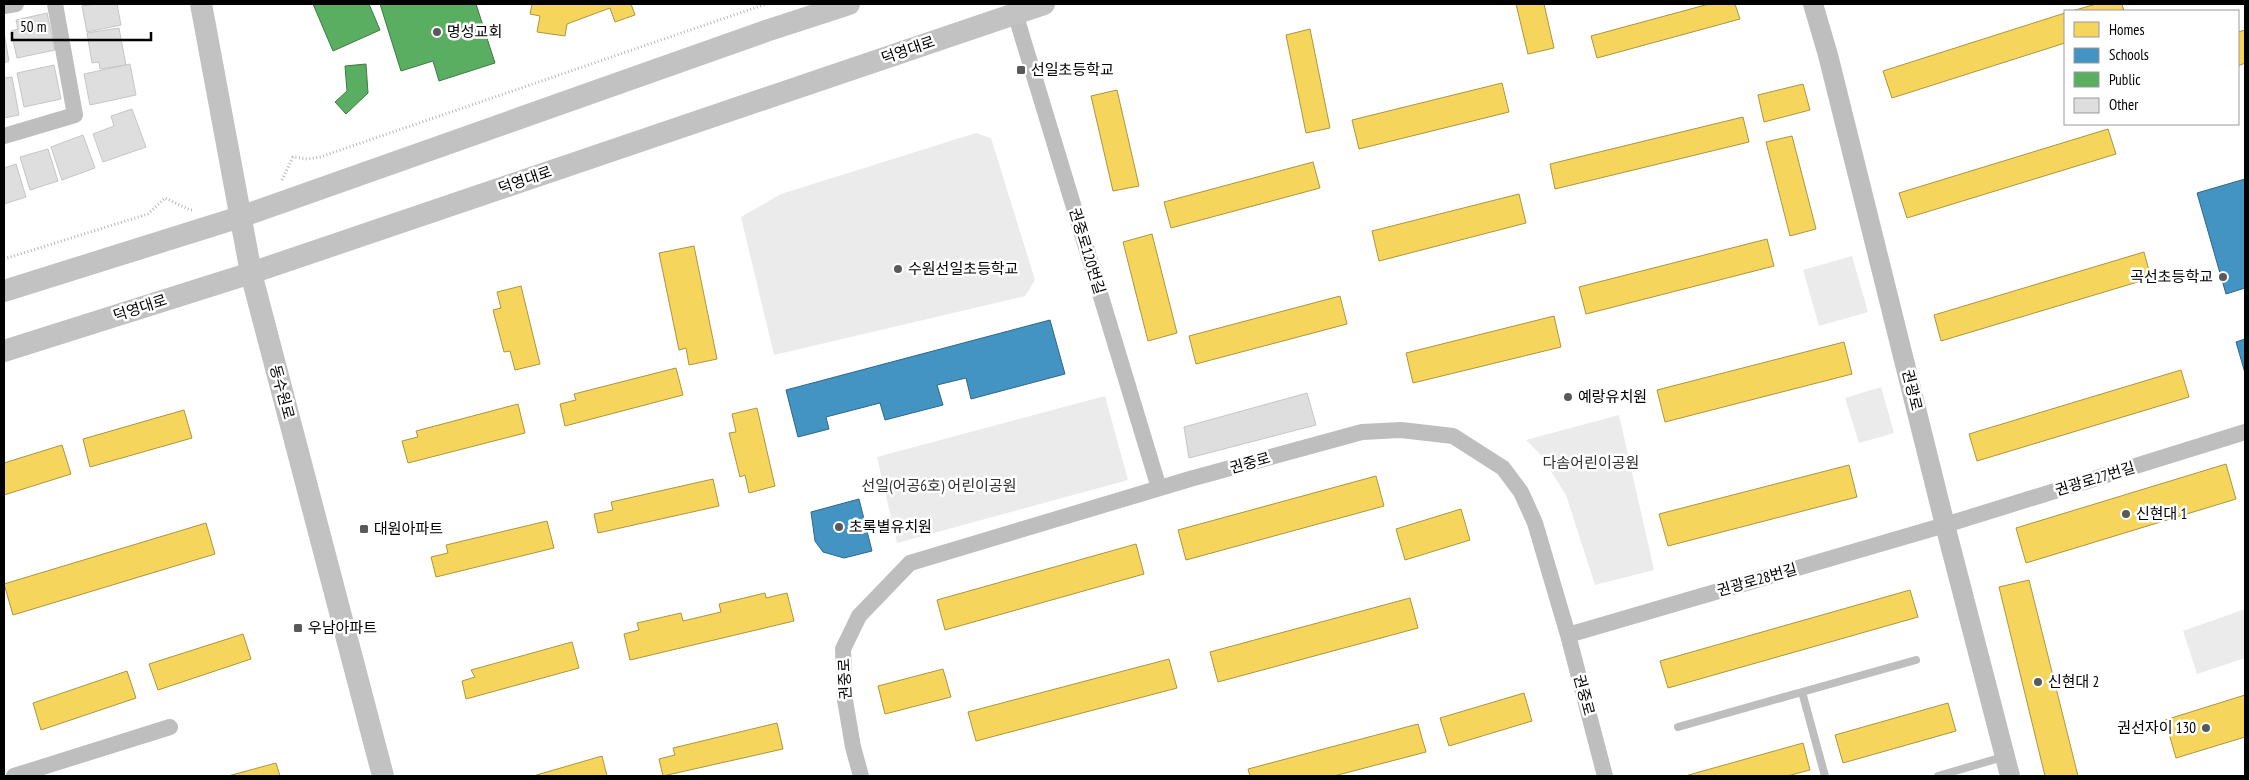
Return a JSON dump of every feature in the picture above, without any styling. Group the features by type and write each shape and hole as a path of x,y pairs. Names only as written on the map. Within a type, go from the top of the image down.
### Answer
{"main road":[{"name":"동수원로","path":"200,4 251,273 383,776"},
{"path":"4,291 240,217 770,30 849,4"},
{"name":"덕영대로","path":"4,351 251,273 1044,4"}],"street":[{"path":"4,6 16,4"},
{"path":"4,136 75,115 55,4"},
{"name":"권광로","path":"1813,4 1828,55 1945,525 2010,776"},
{"name":"권중로120번길","path":"1015,13 1159,488"},
{"name":"권중로","path":"861,776 853,747 845,700 843,649 859,616 910,563 1159,488 1362,432 1401,430 1453,436 1503,468 1521,492 1535,523 1568,635 1606,776"},
{"name":"권광로27번길","path":"1945,525 2245,432"},
{"name":"권광로28번길","path":"1568,635 1945,525"},
{"path":"14,776 170,727"}],"lane":[{"path":"1678,727 1916,660"},
{"path":"1802,692 1825,776"},
{"path":"1938,776 2005,757"}],"path":[{"path":"280,185 293,157 307,159 320,157 766,4"},
{"path":"4,259 148,214 165,198 190,210"}],"green space":[{"path":"976,133 991,138 1035,280 1025,296 774,355 741,217 781,194"},
{"path":"1852,256 1868,312 1819,326 1803,270"},
{"path":"1881,387 1894,433 1859,443 1845,398"},
{"name":"선일(어공6호) 어린이공원","path":"1105,396 1128,480 897,543 877,457"},
{"name":"다솜어린이공원","path":"1619,415 1654,570 1595,585 1566,495 1540,454 1526,440"},
{"path":"2245,609 2245,658 2197,674 2183,631"}],"building: Homes":[{"path":"532,4 631,4 635,15 615,22 610,8 567,24 565,36 537,32 540,16 530,14"},
{"path":"1516,4 1544,4 1554,48 1528,54"},
{"path":"1709,4 1735,4 1740,19 1597,58 1591,36"},
{"path":"2096,4 2122,4 2124,10 2075,10"},
{"path":"2064,13 2064,43 1892,98 1883,71"},
{"path":"1310,29 1330,128 1306,133 1286,35"},
{"path":"2245,30 2245,63 2239,66 2239,32"},
{"path":"1502,83 1509,112 1359,149 1352,120"},
{"path":"1803,84 1810,110 1764,122 1758,95"},
{"path":"1117,90 1139,186 1113,191 1091,96"},
{"path":"1743,117 1749,142 1555,189 1550,164"},
{"path":"2108,129 2116,154 1907,218 1899,193"},
{"path":"1792,136 1816,229 1790,236 1766,142"},
{"path":"1313,162 1320,188 1171,228 1164,202"},
{"path":"1519,194 1526,223 1379,261 1372,231"},
{"path":"1152,234 1177,333 1148,341 1123,242"},
{"path":"1767,239 1774,266 1586,314 1579,287"},
{"path":"694,246 717,359 689,365 686,348 679,350 659,253"},
{"path":"2144,252 2151,278 1941,341 1934,315"},
{"path":"521,286 540,364 515,370 510,351 504,352 493,310 501,308 497,292"},
{"path":"1340,296 1347,324 1196,364 1189,336"},
{"path":"1554,316 1561,347 1413,383 1406,353"},
{"path":"1844,342 1852,374 1665,422 1657,390"},
{"path":"676,368 683,395 565,426 560,404 576,400 574,394"},
{"path":"2181,370 2189,397 1977,461 1969,434"},
{"path":"518,404 525,433 408,463 402,441 418,437 416,431"},
{"path":"757,408 775,486 749,493 745,475 740,477 729,433 736,432 732,414"},
{"path":"184,410 192,438 90,467 83,439"},
{"path":"62,445 71,474 4,495 4,463"},
{"name":"신현대 1","path":"2226,464 2236,499 2026,563 2016,528"},
{"path":"1849,465 1857,497 1668,546 1659,514"},
{"path":"1376,476 1384,506 1186,560 1178,530"},
{"path":"713,479 719,506 598,533 594,514 613,510 611,502"},
{"path":"1461,509 1470,540 1405,560 1396,529"},
{"path":"547,521 554,548 436,577 431,557 448,553 446,545"},
{"path":"206,523 215,554 13,615 4,584"},
{"path":"1136,544 1144,574 945,630 937,600"},
{"name":"신현대 2","path":"2029,580 2078,776 2045,776 1999,587"},
{"path":"1910,590 1918,617 1668,688 1660,661"},
{"path":"765,593 766,598 787,593 794,621 630,660 624,634 639,630 637,623 681,613 683,621 721,612 719,604"},
{"path":"1410,598 1418,628 1218,682 1210,652"},
{"path":"243,634 251,659 158,690 149,664"},
{"path":"572,642 579,668 466,699 462,681 475,677 471,670"},
{"path":"1169,659 1177,688 976,741 968,712"},
{"path":"943,669 951,697 885,714 878,686"},
{"path":"127,671 136,698 41,730 33,703"},
{"path":"1524,693 1532,721 1449,746 1440,718"},
{"name":"권선자이 130","path":"2245,695 2245,737 2176,758 2165,720"},
{"path":"1948,703 1956,731 1843,763 1835,735"},
{"path":"777,723 783,749 663,776 659,759 675,755 673,748"},
{"path":"1418,724 1426,752 1334,776 1250,776 1248,769"},
{"path":"1803,743 1810,770 1787,776 1685,776"},
{"path":"602,756 607,776 533,776"},
{"path":"276,763 280,776 228,776"}],"building: Schools":[{"path":"2245,179 2245,288 2226,294 2197,193"},
{"path":"1050,320 1065,374 971,399 966,378 937,385 943,405 885,420 880,403 826,417 829,429 798,437 786,390"},
{"path":"2245,339 2245,373 2236,342"},
{"name":"초록별유치원","path":"859,499 872,551 844,558 823,552 815,541 811,512"}],"building: Public":[{"path":"313,4 369,4 380,30 333,51"},
{"name":"명성교회","path":"380,4 476,4 495,63 439,81 433,61 401,71"},
{"path":"366,64 368,93 346,114 335,102 347,91 345,66"}],"building: Other":[{"path":"117,4 121,25 87,32 82,6"},
{"path":"47,13 55,50 17,58 11,31 18,29 16,20"},
{"path":"119,28 126,65 100,69 99,62 92,63 87,33"},
{"path":"4,33 9,61 4,63"},
{"path":"130,64 136,95 90,105 84,74"},
{"path":"54,65 61,99 24,107 17,73"},
{"path":"12,77 19,115 4,118 4,78"},
{"path":"132,109 146,147 103,162 93,134 114,126 111,116"},
{"path":"83,135 95,168 62,180 51,147"},
{"path":"48,149 58,181 30,190 20,157"},
{"path":"16,164 26,197 4,204 4,168"},
{"path":"1307,393 1316,425 1189,458 1184,427"}],"place":[{"name":"명성교회","path":"437,32"},
{"name":"선일초등학교","path":"1021,70"},
{"name":"수원선일초등학교","path":"898,269"},
{"name":"곡선초등학교","path":"2223,277"},
{"name":"예랑유치원","path":"1568,397"},
{"name":"신현대 1","path":"2126,514"},
{"name":"초록별유치원","path":"839,527"},
{"name":"대원아파트","path":"364,529"},
{"name":"우남아파트","path":"298,628"},
{"name":"신현대 2","path":"2038,682"},
{"name":"권선자이 130","path":"2206,728"}]}
